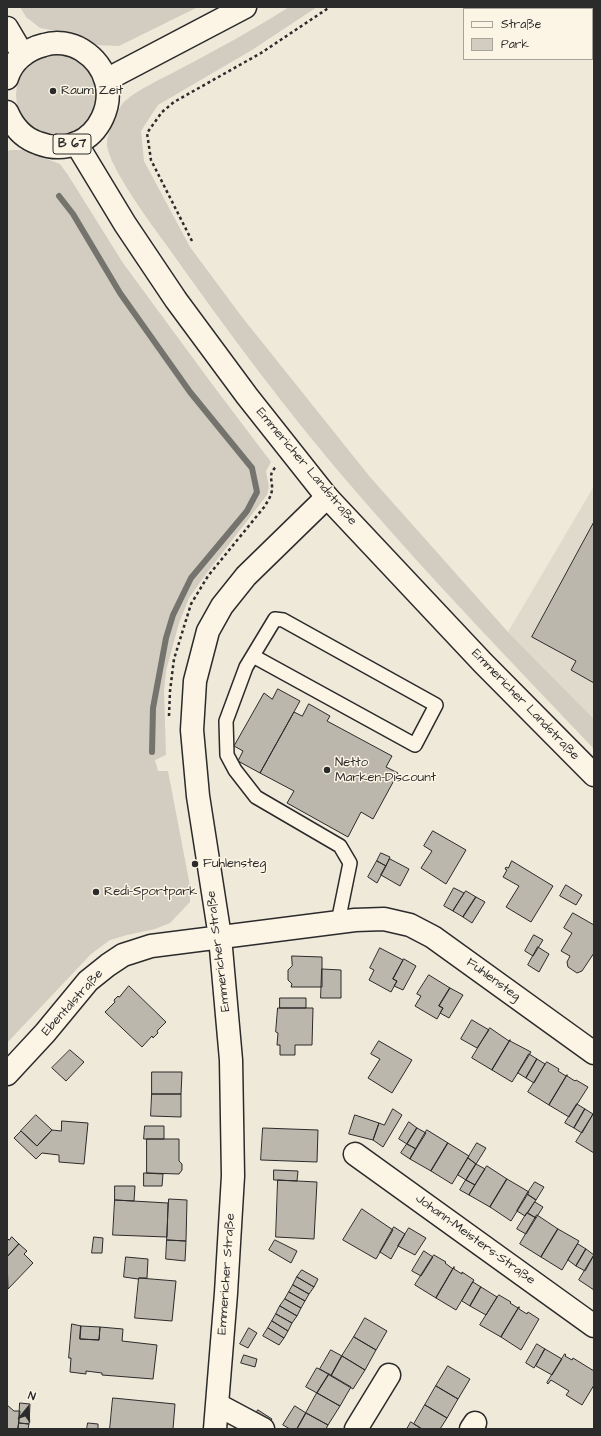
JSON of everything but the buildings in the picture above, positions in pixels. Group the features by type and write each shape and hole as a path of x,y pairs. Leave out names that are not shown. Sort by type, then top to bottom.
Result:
{"street":[{"path":"106,80 245,7"},
{"path":"7,28 23,55"},
{"name":"B 67","path":"7,78 14,64 30,50 46,44 59,43 79,48 93,59 103,72 106,80 108,95 106,110 99,124 89,135 76,143 55,147 41,145 23,135 9,121"},
{"name":"Emmericher Landstraße","path":"76,143 125,224 176,300 247,396 327,498 483,662 594,775"},
{"name":"Emmericher Straße","path":"215,1429 226,1293 233,1176 231,1060 220,937 198,796 192,730 195,681 208,631 222,606 246,576 327,498"},
{"name":"Fuhlensteg","path":"220,937 338,922 384,919 410,925 433,937 594,1053"},
{"name":"Ebentalstraße","path":"7,1074 45,1033 88,981 123,955 152,946 220,937"},
{"name":"Johann-Meisters-Straße","path":"355,1154 594,1326"},
{"path":"356,1429 389,1375"},
{"path":"218,1405 263,1429"}],"lane":[{"path":"253,656 415,744 436,705 282,620 275,620 246,667 226,721 227,755 235,770 256,797 340,846 350,863 338,922"}],"path":[{"path":"192,241 151,160 147,133 162,112 174,102 261,52 330,7"}],"shaded area":[{"path":"594,486 594,719 508,632"}],"green space":[{"path":"20,7 198,7 119,46 94,45 78,35 40,28 26,17"},
{"path":"289,7 317,7 252,50 158,105 141,131 144,161 190,247 242,317 370,477 508,632 594,719 594,749 474,623 358,494 307,434 258,371 188,275 140,208 113,164 108,151 107,142 116,114 125,101 143,88 234,40"},
{"path":"48,55 64,55 85,66 96,87 96,103 85,124 64,135 48,135 34,129 27,124 22,117 16,103 16,87 22,73 27,66 34,61"},
{"path":"23,150 60,164 123,263 271,462 266,471 269,487 267,495 189,598 179,623 166,671 164,691 166,755 155,760 158,771 168,771 190,886 190,902 170,923 155,929 110,940 91,954 7,1043 7,151"}],"waterway":[{"path":"59,196 73,214 120,293 190,392 252,468 257,492 247,511 191,578 173,615 166,638 153,708 152,752"}],"place":[{"name":"Raum Zeit","path":"53,91"},
{"name":"Netto Marken-Discount","path":"327,770"},
{"name":"Fuhlensteg","path":"195,864"},
{"name":"Redi-Sportpark","path":"96,892"}]}
